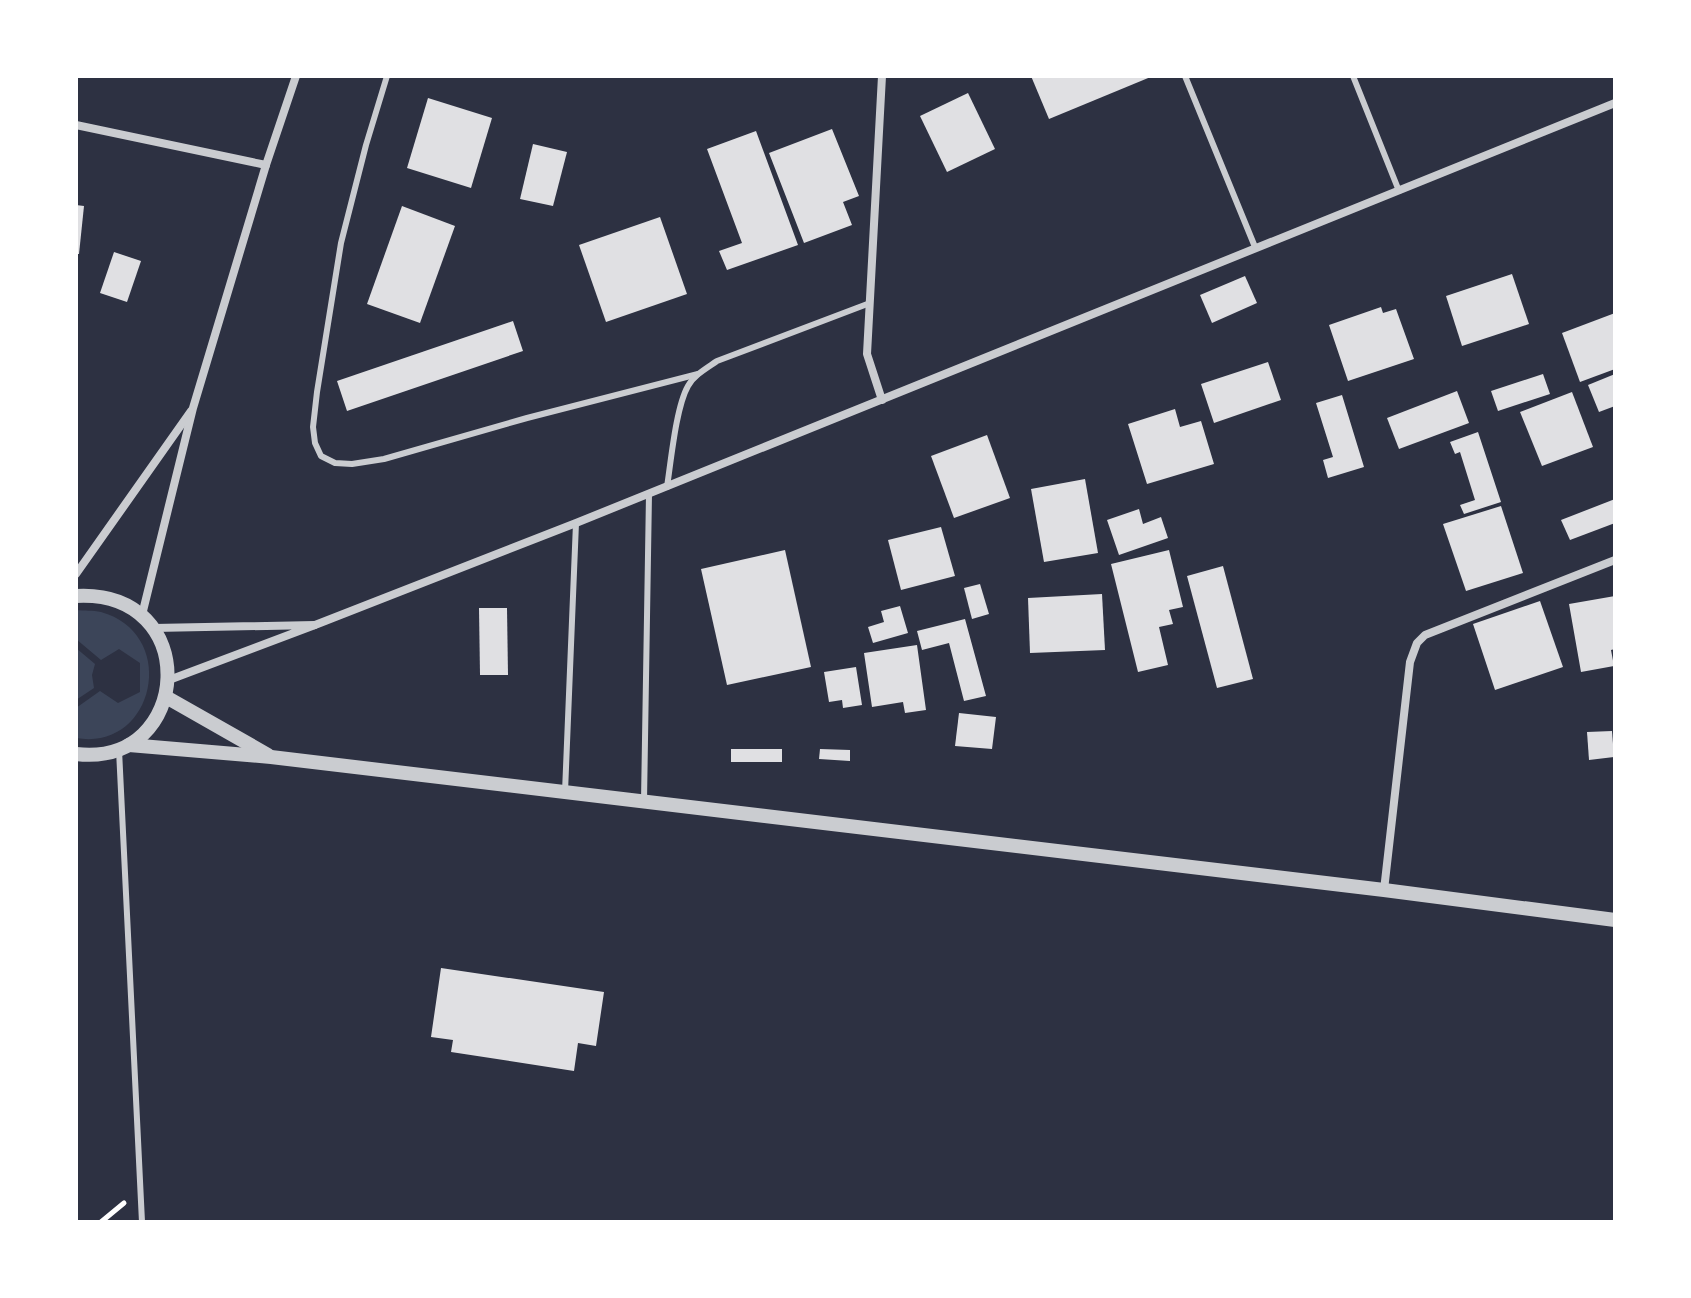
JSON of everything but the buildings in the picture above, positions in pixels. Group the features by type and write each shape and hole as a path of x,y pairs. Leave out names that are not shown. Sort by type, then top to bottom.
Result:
{"street":[{"path":"142,615 193,408 296,76"},
{"path":"882,76 867,354 882,400"},
{"path":"169,680 667,487 1615,103"},
{"path":"76,125 266,165"},
{"path":"76,574 193,408"},
{"path":"1384,890 1410,662 1417,643 1425,635 1615,560"},
{"path":"76,596 110,598 142,615 154,628 162,644 168,661 169,680 159,714 148,729 124,747 94,756 76,754"},
{"path":"154,628 315,625"},
{"path":"166,697 271,757"},
{"path":"124,747 271,757 1615,920"}],"lane":[{"path":"387,76 341,243 313,427 321,456 335,463 352,464 384,459 698,374"},
{"path":"1185,76 1255,247"},
{"path":"1353,76 1399,191"},
{"path":"667,487 679,413 688,386 698,374 717,361 870,303"},
{"path":"644,801 649,494"},
{"path":"565,792 576,523"},
{"path":"124,747 142,1222"}],"path":[{"path":"101,1222 140,1190"}],"shaded area":[{"path":"76,610 101,612 126,624 142,643 149,665 148,688 139,710 124,727 103,738 76,738 76,708 100,691 118,703 140,692 140,663 119,649 101,660 76,639"},
{"path":"76,648 95,664 92,675 94,688 76,700"}]}
